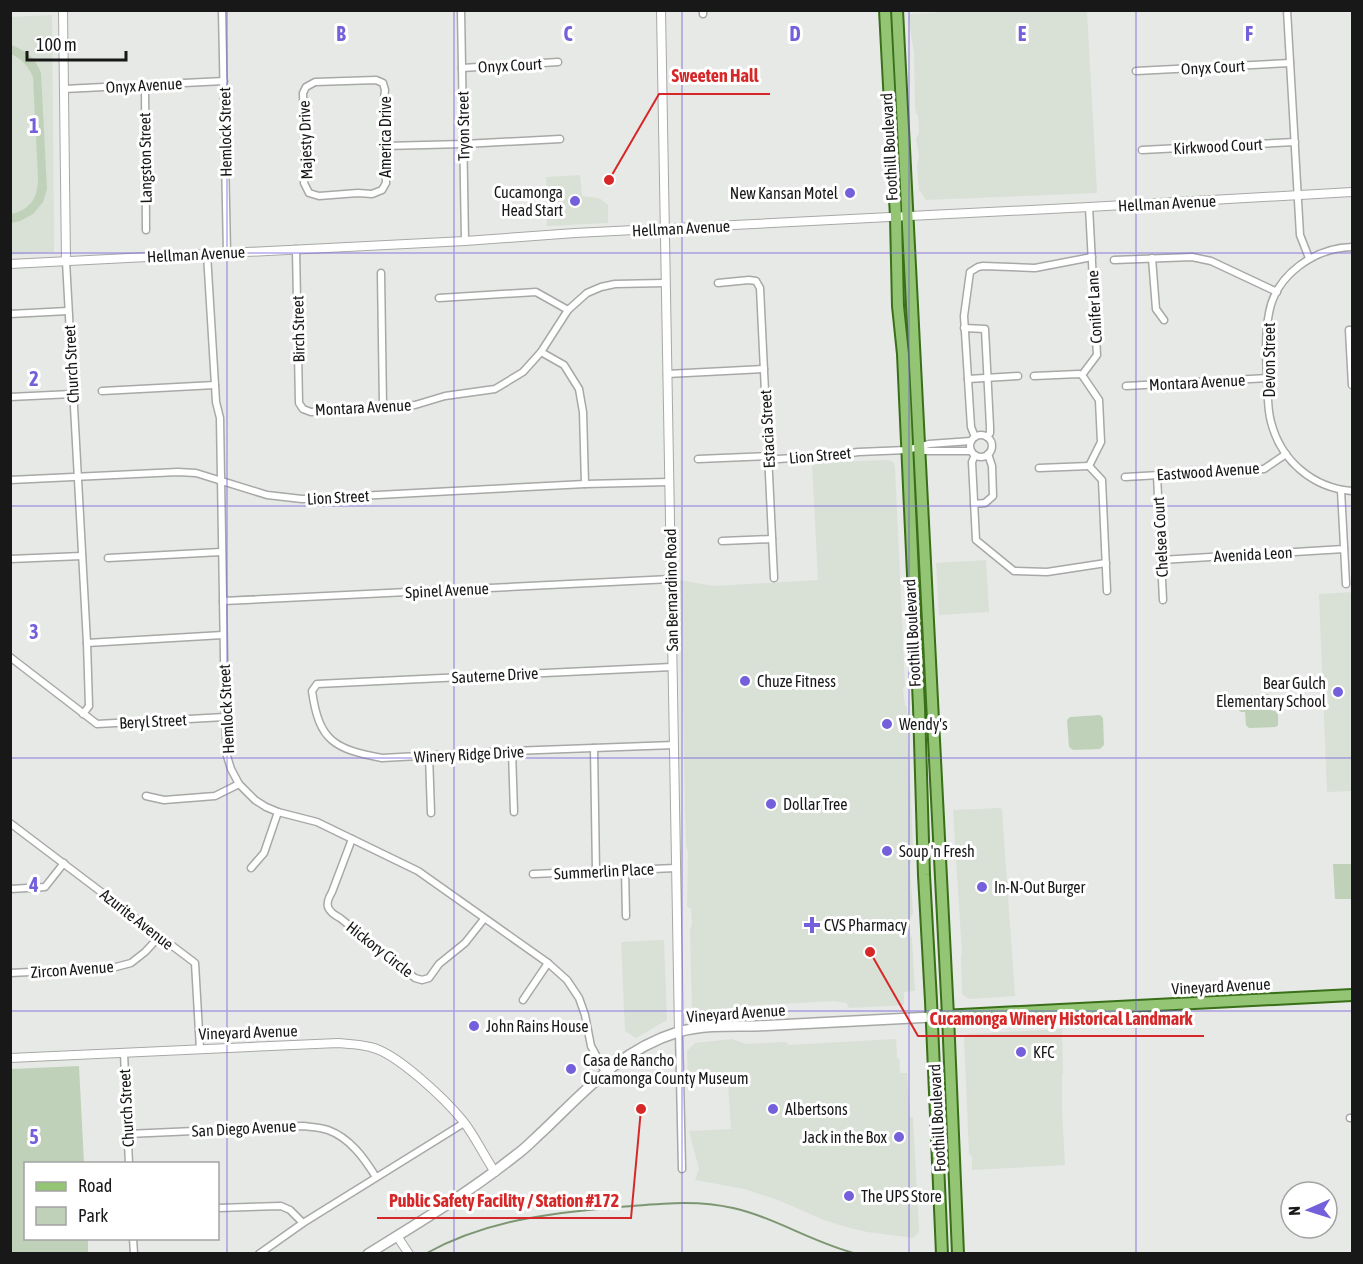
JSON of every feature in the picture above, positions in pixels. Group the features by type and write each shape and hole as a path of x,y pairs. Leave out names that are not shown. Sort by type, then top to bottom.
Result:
{"main road":[{"name":"Foothill Boulevard","path":"885,10 896,217 898,306 903,354 942,1252"},
{"name":"Foothill Boulevard","path":"897,10 958,1252"},
{"name":"Vineyard Avenue","path":"495,1172 519,1153 605,1072 632,1052 679,1032 733,1025 755,1026 1353,995"},
{"path":"368,1254 495,1172"}],"street":[{"name":"Church Street","path":"63,10 66,261 89,706 83,714"},
{"name":"Hemlock Street","path":"222,10 227,253"},
{"name":"Tryon Street","path":"461,10 465,241"},
{"name":"San Bernardino Road","path":"661,10 682,1169"},
{"path":"1287,10 1300,235 1310,258 1340,247 1353,247"},
{"name":"Onyx Court","path":"462,68 558,62"},
{"name":"Onyx Court","path":"1136,71 1290,63"},
{"name":"Majesty Drive","path":"382,190 372,194 319,196 309,193 304,183 303,93 306,87 315,82 376,80 383,83"},
{"name":"Onyx Avenue","path":"64,89 224,81"},
{"name":"America Drive","path":"382,190 386,183 383,83"},
{"name":"Langston Street","path":"144,85 146,230"},
{"path":"385,146 560,139"},
{"name":"Kirkwood Court","path":"1142,150 1295,142"},
{"name":"Hellman Avenue","path":"10,264 1353,192"},
{"name":"Conifer Lane","path":"1082,375 1097,355 1089,207"},
{"name":"Birch Street","path":"296,249 299,403 303,409"},
{"name":"Hemlock Street","path":"207,254 216,402 220,418 225,717 227,756 231,769 239,784 255,800 266,807 318,822 418,871 548,963 567,980 579,998 591,1046 605,1072"},
{"path":"1114,260 1192,256 1211,261 1277,292"},
{"path":"1092,257 1035,268 982,266 972,270 964,309 964,328 970,426 973,439 970,446 973,453 976,540 1014,571 1047,572 1106,563"},
{"path":"1152,258 1155,309 1164,320"},
{"name":"Devon Street","path":"1310,258 1299,266 1277,292 1269,311 1266,356 1270,420 1279,443 1296,466 1307,476 1325,486 1341,490"},
{"path":"381,273 383,406"},
{"name":"Estacia Street","path":"718,283 749,280 756,281 760,288 774,578"},
{"name":"Montara Avenue","path":"303,409 311,412 415,405 445,396 495,389 523,372 541,352 568,310 587,292 615,284 665,283"},
{"path":"439,298 536,292 568,310"},
{"path":"10,314 68,311"},
{"path":"964,328 984,329 990,427 987,437"},
{"path":"1351,330 1353,385"},
{"path":"541,352 564,365 579,389 583,412 585,484"},
{"path":"667,374 764,369"},
{"path":"1034,376 1082,375 1099,400 1101,442 1089,466"},
{"path":"968,379 1018,376"},
{"name":"Montara Avenue","path":"1126,386 1268,378"},
{"path":"102,391 215,385"},
{"path":"10,397 72,394"},
{"path":"919,449 929,444 973,439 982,435 987,437 992,445 988,454 992,466 993,496 985,503 974,504"},
{"path":"919,449 973,453 982,456 988,454"},
{"name":"Lion Street","path":"698,459 768,456 778,459 919,449"},
{"name":"Eastwood Avenue","path":"1125,477 1264,469 1287,454"},
{"path":"1039,468 1089,466 1102,480 1107,591"},
{"name":"Lion Street","path":"10,480 195,473 267,495 302,499 585,484 669,482"},
{"name":"Chelsea Court","path":"1157,475 1163,600"},
{"path":"1346,584 1341,490 1353,491"},
{"path":"722,542 772,539"},
{"name":"Avenida Leon","path":"1161,560 1344,549"},
{"path":"108,558 221,552"},
{"path":"10,559 82,556"},
{"name":"Spinel Avenue","path":"223,601 671,579"},
{"path":"87,643 223,635"},
{"name":"Beryl Street","path":"10,657 97,724 225,717"},
{"name":"Sauterne Drive","path":"318,684 672,667"},
{"name":"Winery Ridge Drive","path":"318,684 312,691 318,721 327,736 343,748 382,758 674,745"},
{"path":"594,748 596,871"},
{"path":"512,751 514,812"},
{"path":"429,755 431,813"},
{"path":"147,796 164,800 215,796 239,784"},
{"path":"251,868 264,853 278,812"},
{"name":"Azurite Avenue","path":"10,823 195,963 200,1049"},
{"name":"Hickory Circle","path":"352,839 328,899 331,913 415,978 422,980 429,978 439,964 465,943 484,919"},
{"path":"10,888 45,887 64,863"},
{"name":"Summerlin Place","path":"533,874 676,868"},
{"path":"625,869 626,916"},
{"name":"Zircon Avenue","path":"10,974 121,966 131,963 159,937"},
{"path":"523,1000 548,963"},
{"name":"Vineyard Avenue","path":"10,1058 338,1043 371,1047 402,1064 442,1099 464,1123 495,1172"},
{"name":"Church Street","path":"124,1053 129,1162"},
{"path":"259,1254 303,1223 464,1123"},
{"name":"San Diego Avenue","path":"127,1134 303,1126 327,1130 347,1141 363,1156 376,1177"},
{"path":"219,1208 281,1206 290,1210 303,1223"},
{"path":"397,1236 407,1251"}],"shaded area":[{"path":"960,11 1087,11 1097,193 926,200 919,190 917,165 919,155 916,139 919,133 915,105 914,52 908,17 910,14"},
{"path":"52,15 54,252 11,255 11,17"},
{"name":"Cucamonga Head Start","path":"580,175 582,196 599,198 608,205 608,223 547,226 546,177"},
{"path":"888,460 893,462 895,467 905,686 903,688 907,708 913,845 910,869 913,913 909,921 915,991 904,992 904,1005 851,1008 847,1003 834,1001 739,1006 699,1016 692,1011 690,931 692,923 691,909 687,906 688,852 686,846 680,580 713,586 818,580 812,463"},
{"path":"986,560 989,612 939,615 936,563"},
{"name":"Bear Gulch Elementary School","path":"1352,592 1352,791 1327,792 1319,594"},
{"path":"1000,808 1002,810 1015,996 969,999 962,994 962,953 953,810"},
{"path":"664,940 667,1020 636,1038 625,1031 621,942"},
{"path":"1062,1029 1062,1111 1065,1165 972,1170 972,1157 969,1154 964,1037 967,1034"},
{"path":"732,1039 746,1044 786,1042 789,1045 896,1039 897,1058 899,1058 900,1065 898,1067 900,1067 900,1073 907,1073 910,1117 913,1117 919,1231 914,1238 846,1227 744,1189 695,1180 699,1169 689,1131 731,1129 728,1083 688,1084 687,1051 695,1043"}],"green space":[{"path":"11,45 29,55 41,73 47,189 43,202 33,214 11,223 11,214 24,209 35,197 38,178 33,77 24,63 11,54"},
{"path":"1268,694 1271,697 1271,710 1278,712 1278,725 1249,728 1246,725 1245,712 1237,709 1237,699 1239,696"},
{"path":"1100,715 1103,718 1104,745 1100,749 1073,750 1069,747 1067,720 1070,717"},
{"path":"1333,864 1352,864 1352,899 1335,899"},
{"path":"79,1066 84,1162 24,1162 24,1240 88,1240 88,1253 11,1253 11,1069"}],"waterway":[{"path":"425,1254 471,1233 519,1220 594,1209 691,1203 719,1205 749,1212 842,1250 858,1254"}],"place":[{"name":"Sweeten Hall","path":"609,180"},
{"name":"New Kansan Motel","path":"850,193"},
{"name":"Cucamonga Head Start","path":"575,201"},
{"name":"Chuze Fitness","path":"745,681"},
{"name":"Bear Gulch Elementary School","path":"1338,692"},
{"name":"Wendy's","path":"887,724"},
{"name":"Dollar Tree","path":"771,804"},
{"name":"Soup 'n Fresh","path":"887,851"},
{"name":"In-N-Out Burger","path":"982,887"},
{"name":"CVS Pharmacy","path":"812,925"},
{"name":"Cucamonga Winery Historical Landmark","path":"870,952"},
{"name":"John Rains House","path":"474,1026"},
{"name":"KFC","path":"1021,1052"},
{"name":"Casa de Rancho Cucamonga County Museum","path":"571,1069"},
{"name":"Public Safety Facility / Station #172","path":"641,1109"},
{"name":"Albertsons","path":"773,1109"},
{"name":"Jack in the Box","path":"899,1137"},
{"name":"The UPS Store","path":"849,1196"}]}
